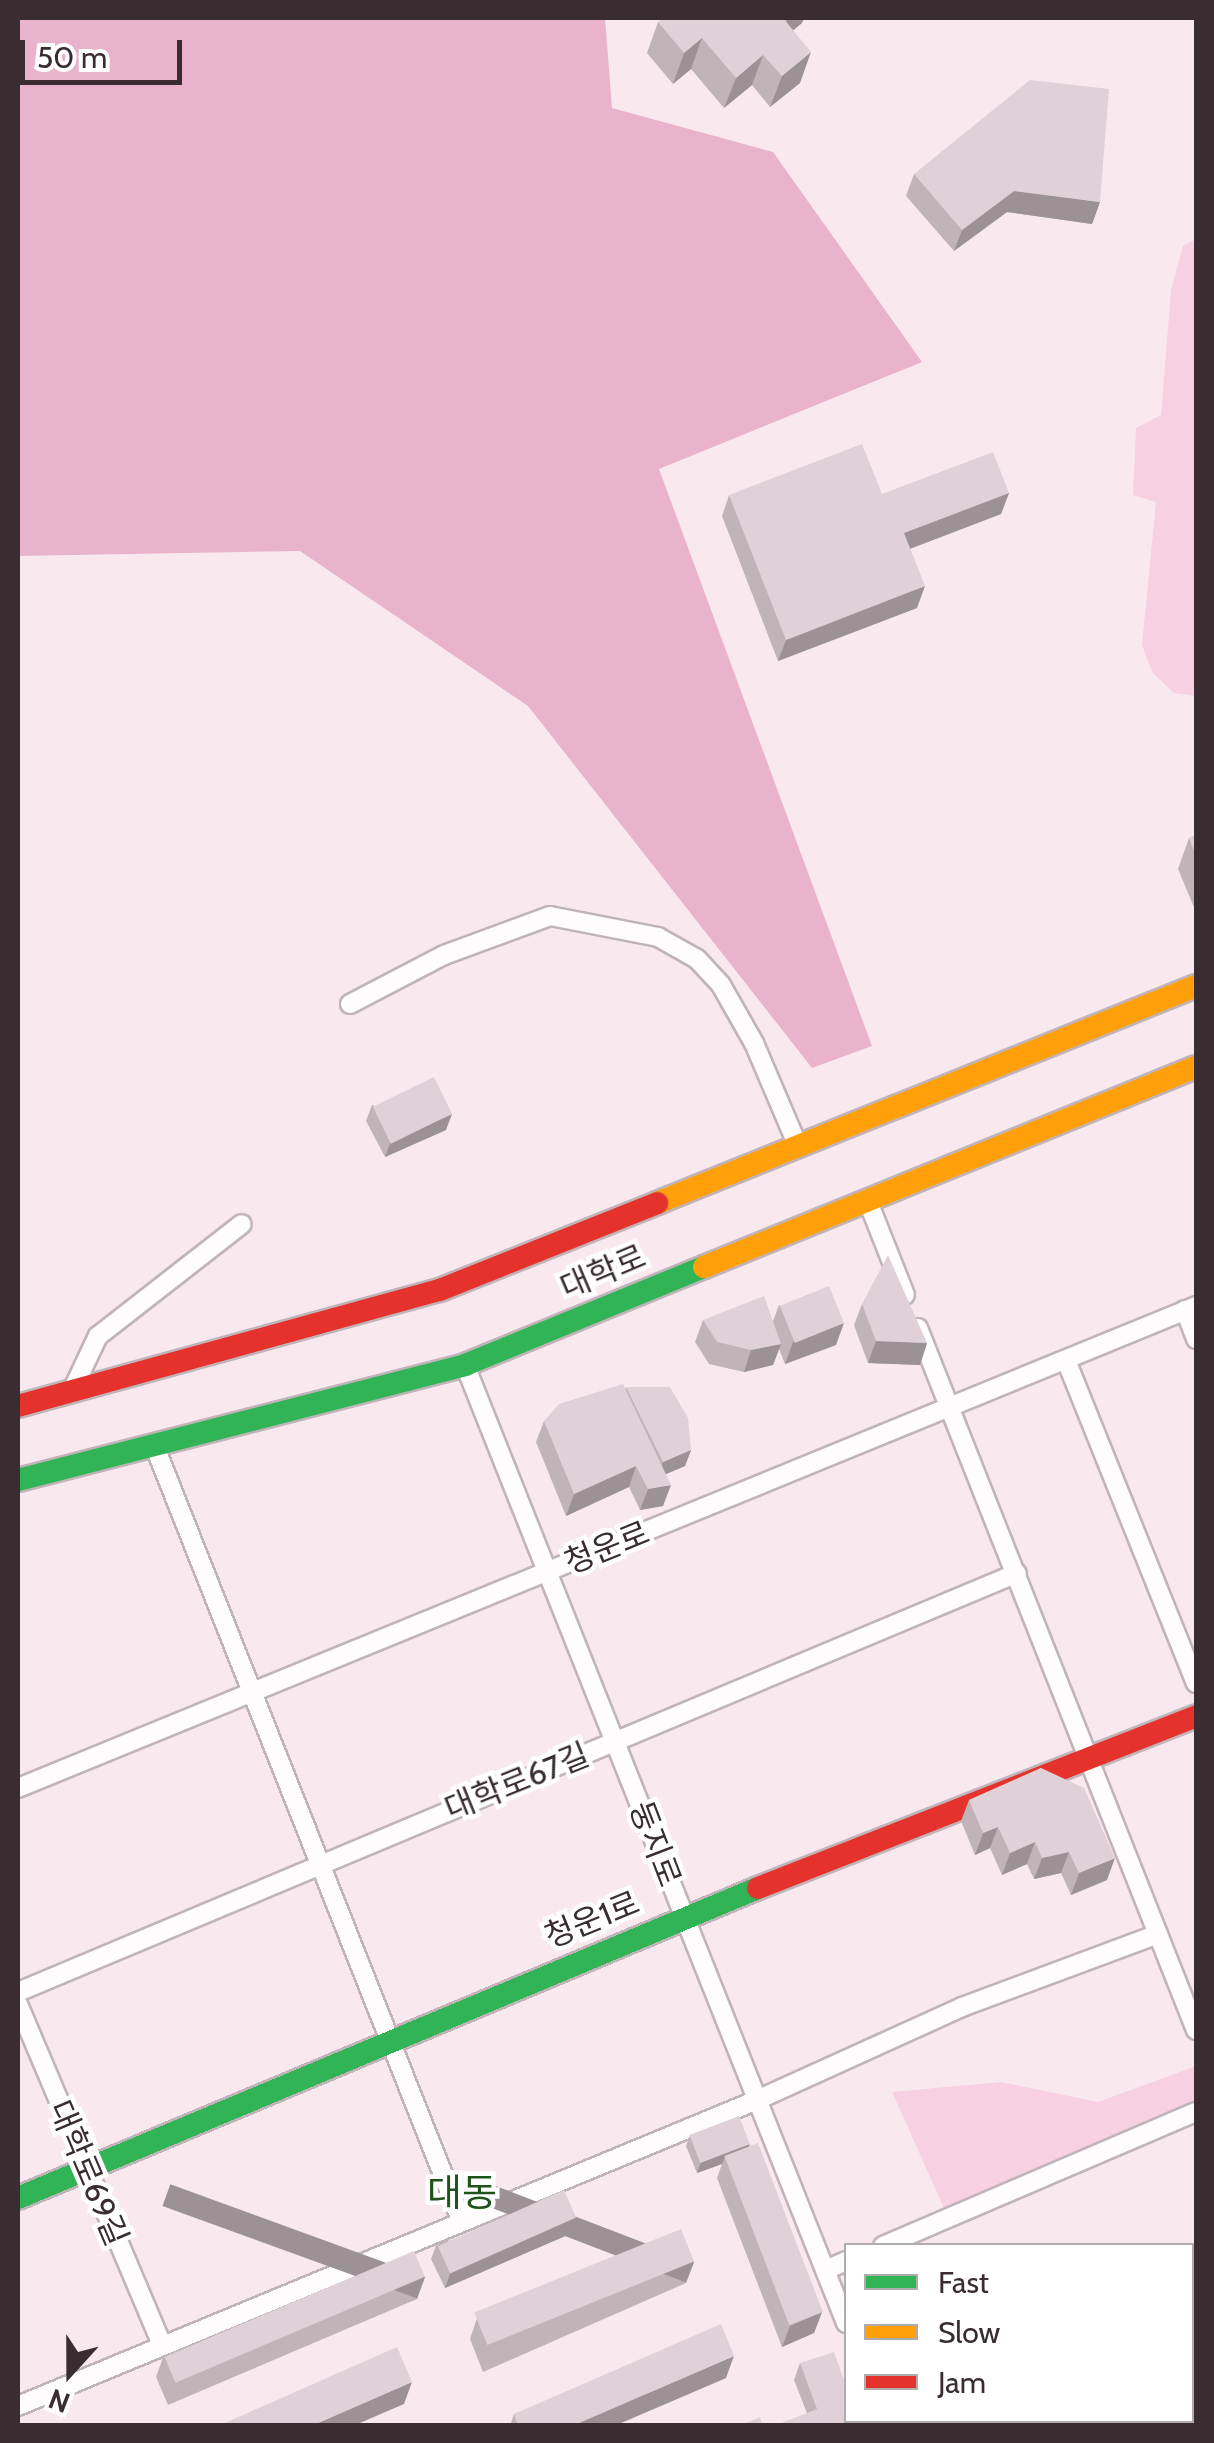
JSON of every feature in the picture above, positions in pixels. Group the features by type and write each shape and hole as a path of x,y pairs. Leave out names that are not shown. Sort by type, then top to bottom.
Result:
{"main road":[{"path":"18,1406 440,1290 1196,986"},
{"name":"대학로","path":"18,1480 465,1365 1196,1066"},
{"name":"청운1로","path":"18,2198 684,1917 1196,1716"}],"street":[{"path":"350,1004 444,956 550,916 658,937 697,959 721,984 754,1043 797,1144"},
{"path":"867,1199 1196,2030"},
{"path":"71,1393 98,1336 242,1224"},
{"path":"1190,1308 1196,1339"},
{"name":"청운로","path":"18,1788 251,1696 1190,1308"},
{"path":"1066,1360 1196,1683"},
{"name":"둥지로","path":"465,1365 844,2317"},
{"path":"155,1447 461,2220"},
{"name":"대학로67길","path":"18,1992 318,1863 1018,1573"},
{"path":"18,2406 161,2342 757,2100 962,2007 1158,1934"},
{"name":"대학로69길","path":"18,2004 161,2342"},
{"path":"890,2243 1196,2112"},
{"path":"826,2270 844,2262"}],"shaded area":[{"path":"18,18 605,18 612,108 773,152 922,362 659,469 872,1046 812,1068 528,706 300,551 18,556"},
{"path":"1196,239 1196,696 1174,693 1152,672 1142,645 1156,502 1133,495 1136,428 1161,415 1171,290 1183,246"},
{"path":"1196,2066 1196,2112 948,2217 892,2092 1001,2082 1098,2102"}],"building":[{"path":"664,18 783,18 811,52 782,76 763,55 736,78 702,38 684,53 658,22"},
{"path":"1030,80 1109,89 1100,202 1014,191 962,230 914,174"},
{"path":"862,444 882,494 993,452 1009,493 904,533 925,586 786,640 729,495"},
{"path":"1196,835 1196,856 1189,838"},
{"path":"434,1077 452,1114 391,1144 373,1107"},
{"path":"888,1255 927,1343 876,1341 862,1304"},
{"path":"829,1286 844,1323 795,1343 780,1306"},
{"path":"764,1296 781,1344 751,1350 717,1342 703,1320"},
{"path":"623,1384 671,1485 648,1489 636,1466 574,1494 544,1421 559,1404"},
{"path":"626,1387 670,1387 688,1418 691,1450 663,1462"},
{"path":"1041,1768 1084,1788 1115,1858 1079,1873 1069,1852 1042,1858 1035,1842 1010,1853 998,1827 983,1833 969,1800"},
{"path":"739,2116 750,2144 700,2163 690,2135"},
{"path":"758,2143 823,2312 789,2325 724,2156"},
{"path":"564,2190 576,2217 450,2274 438,2246"},
{"path":"681,2229 694,2261 487,2345 474,2313"},
{"path":"414,2251 425,2277 175,2383 165,2357"},
{"path":"721,2324 734,2356 572,2426 518,2426 514,2414"},
{"path":"397,2347 412,2382 311,2426 218,2426"},
{"path":"834,2352 844,2380 844,2423 861,2426 774,2426 817,2409 800,2363"},
{"path":"760,2417 763,2426 739,2426"}],"traffic: fast":[{"path":"18,1480 465,1365 704,1267"},
{"path":"18,2198 758,1888"}],"traffic: slow":[{"path":"657,1203 1196,986"},
{"path":"704,1267 1196,1067"}],"traffic: jam":[{"path":"18,1406 440,1290 657,1203"},
{"path":"758,1888 1196,1716"}],"district":[{"name":"대동","path":"462,2193"}]}
